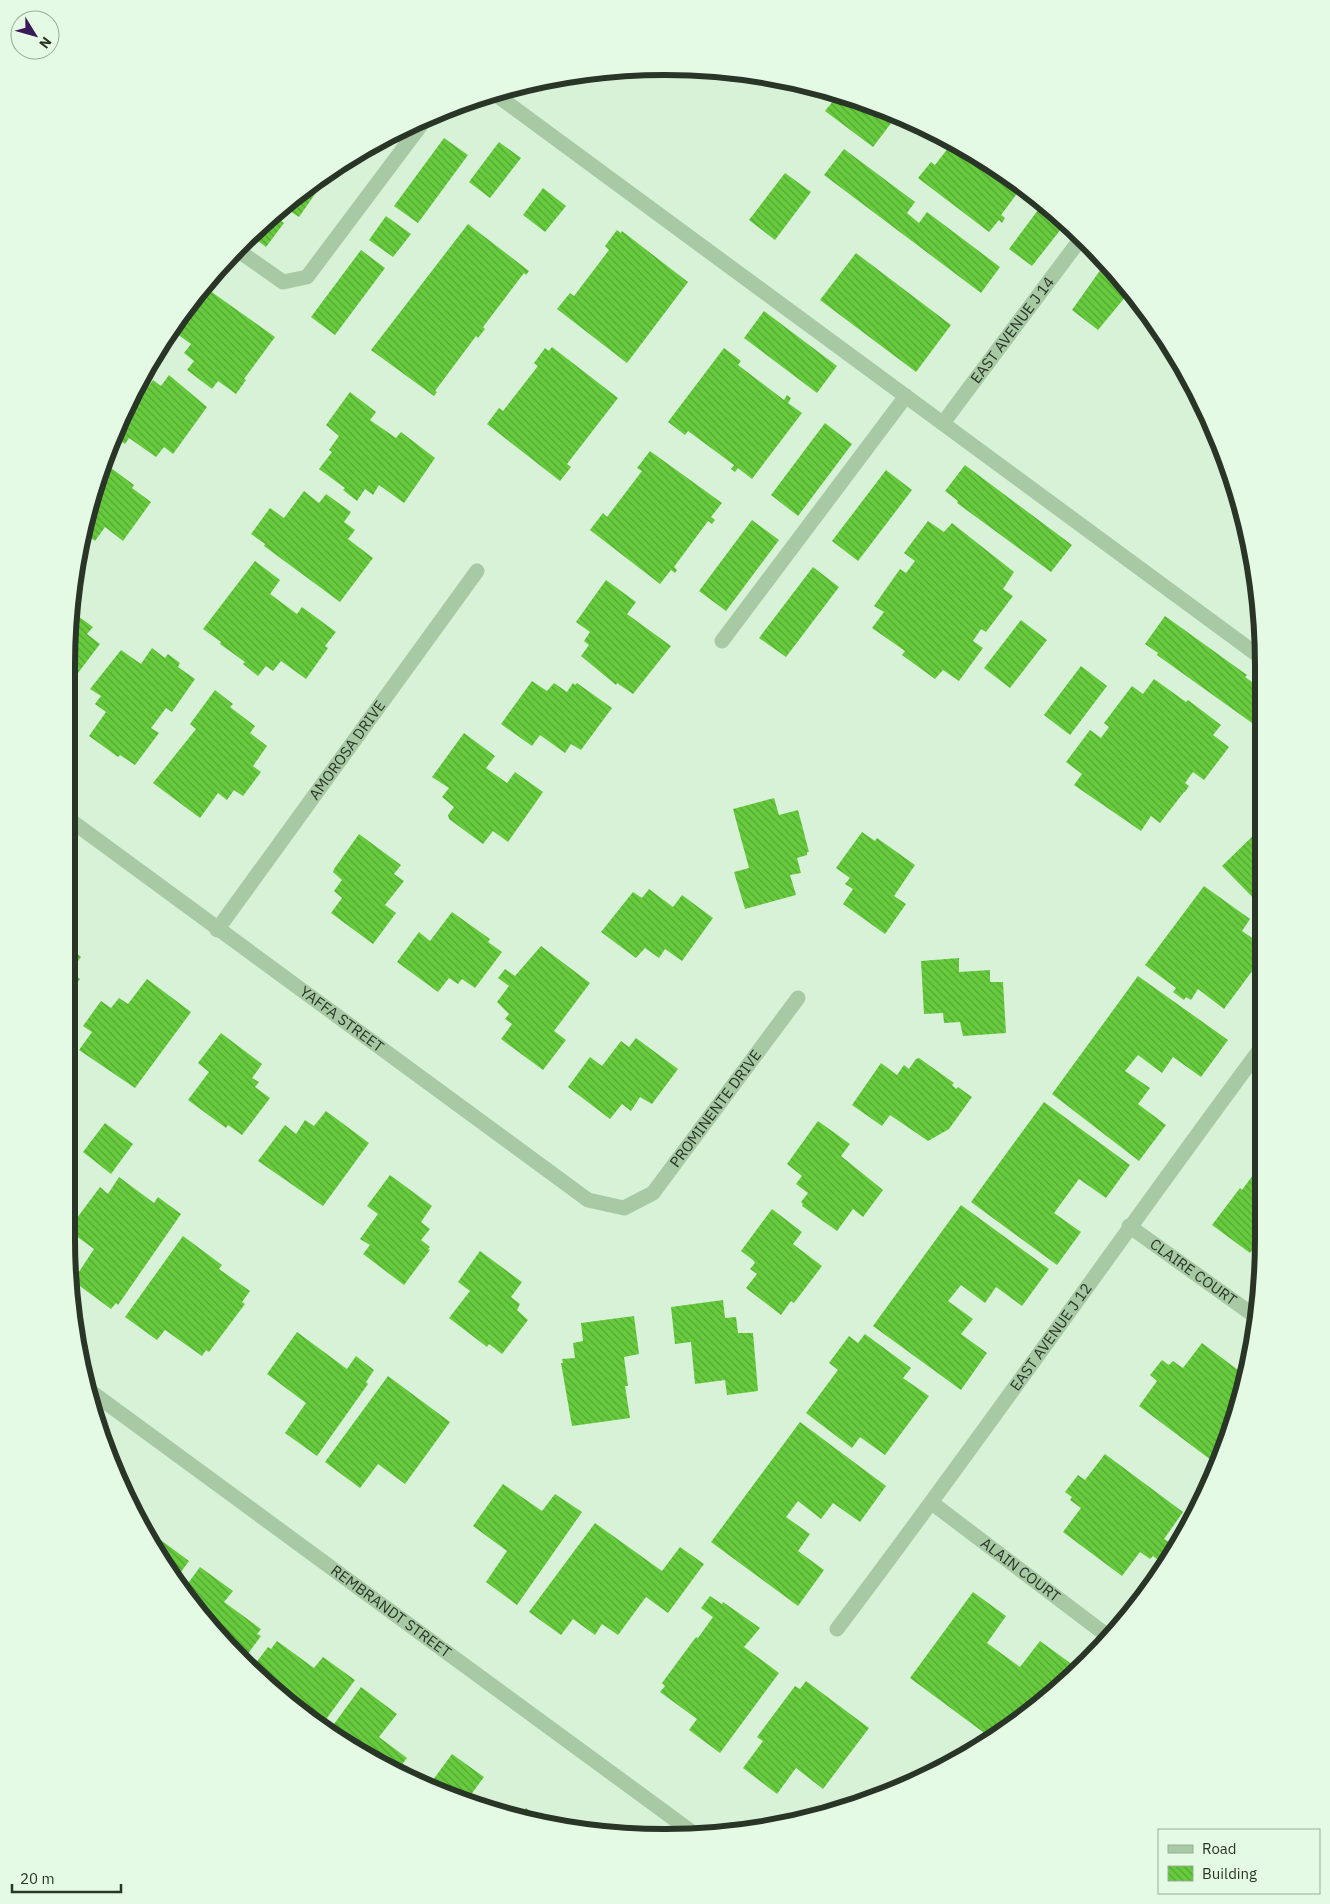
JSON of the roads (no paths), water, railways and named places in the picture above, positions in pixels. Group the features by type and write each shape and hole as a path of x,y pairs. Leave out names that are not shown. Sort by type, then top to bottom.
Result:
{"street":[{"path":"501,98 1255,653"},
{"path":"243,254 283,282 307,277 417,130"},
{"name":"EAST AVENUE J 14","path":"943,423 1077,243"},
{"path":"722,641 906,396"},
{"name":"AMOROSA DRIVE","path":"217,930 478,570"},
{"name":"YAFFA STREET","path":"75,824 217,930 588,1200 624,1208"},
{"name":"PROMINENTE DRIVE","path":"624,1208 653,1193 798,998"},
{"name":"EAST AVENUE J 12","path":"837,1629 932,1503 1129,1226 1255,1056"},
{"name":"CLAIRE COURT","path":"1129,1226 1250,1313"},
{"name":"REMBRANDT STREET","path":"96,1395 687,1828"},
{"name":"ALAIN COURT","path":"932,1503 1104,1633"}]}
